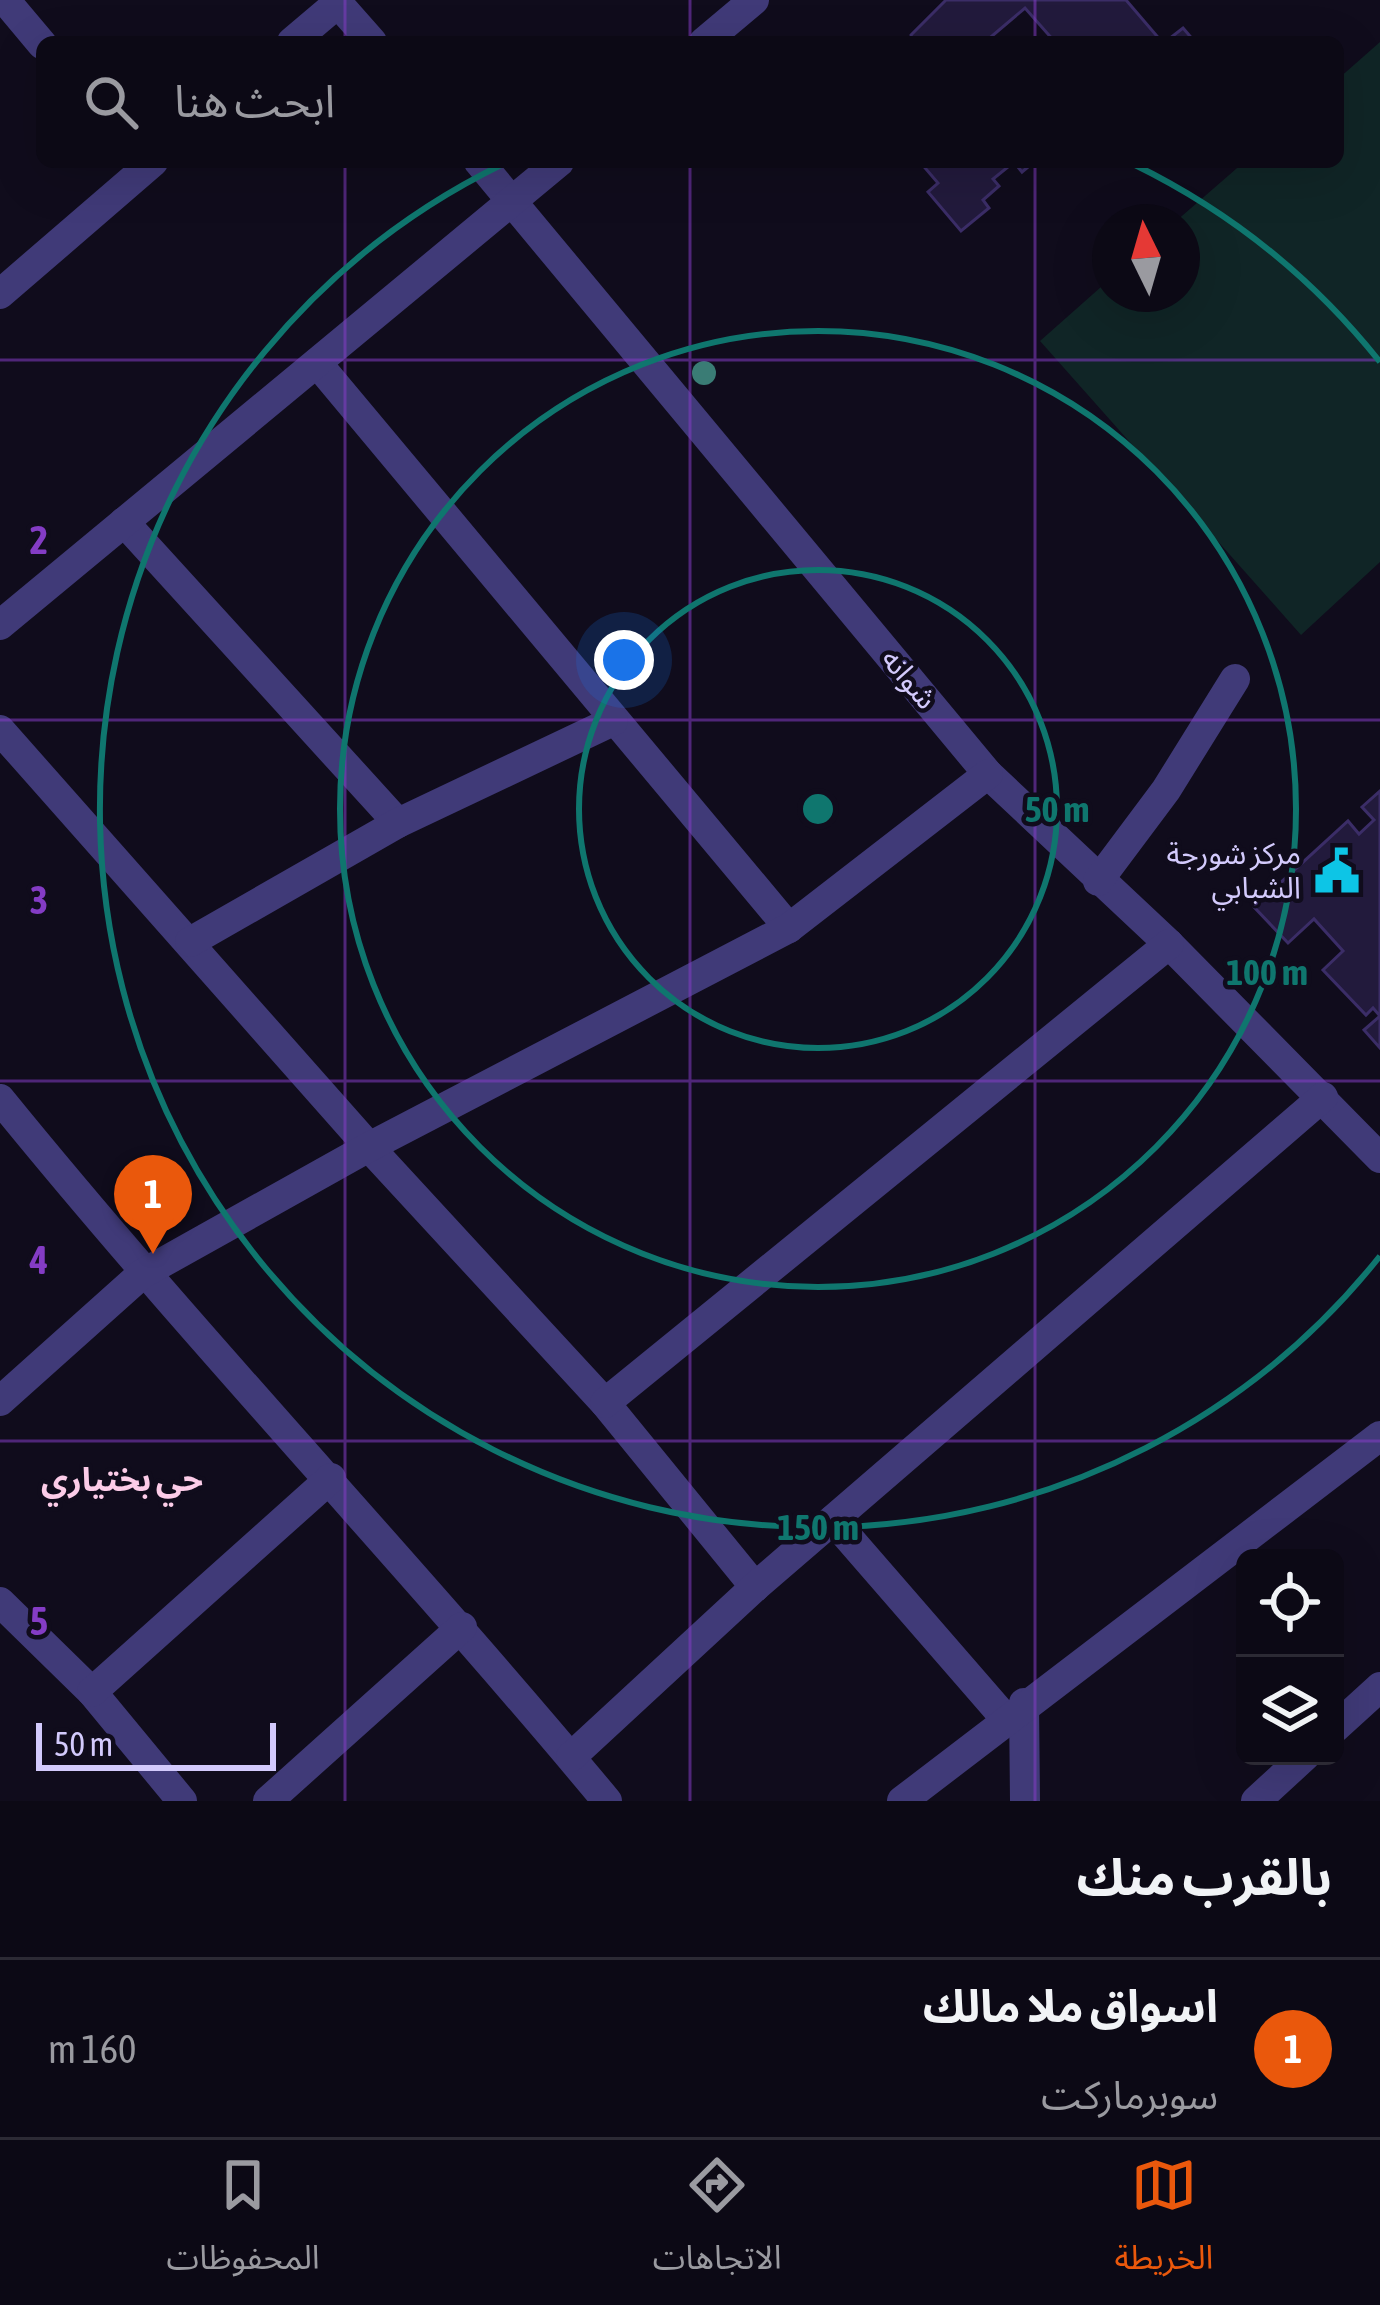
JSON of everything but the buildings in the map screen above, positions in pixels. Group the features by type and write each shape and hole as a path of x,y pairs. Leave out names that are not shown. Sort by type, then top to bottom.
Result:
{"street":[{"path":"5,0 36,37"},
{"path":"711,36 754,0"},
{"path":"299,36 336,2 367,36"},
{"path":"0,294 143,168"},
{"name":"شوانە","path":"484,168 988,774 1169,944 1380,1158"},
{"path":"0,625 552,168"},
{"path":"317,363 789,928"},
{"path":"124,522 398,824"},
{"path":"1098,880 1166,790 1234,680"},
{"path":"190,942 398,824 613,721"},
{"path":"0,730 369,1147 605,1402 755,1587"},
{"path":"0,1401 142,1274 369,1147 789,928 988,774"},
{"path":"605,1402 1169,944"},
{"path":"571,1757 755,1587 1324,1097"},
{"path":"0,1099 142,1274 332,1478 608,1801"},
{"path":"902,1801 1015,1710 1380,1436"},
{"path":"92,1691 332,1478"},
{"path":"833,1520 1015,1710 1025,1801"},
{"path":"0,1602 92,1691 182,1801"},
{"path":"272,1800 462,1627"},
{"path":"1344,1720 1380,1687"},
{"path":"1256,1801 1295,1765"}],"green space":[{"path":"1380,42 1380,562 1301,635 1040,341 1092,295 1092,312 1200,312 1200,204 1196,204 1237,168 1344,168 1344,74"}],"place":[{"name":"مركز شورجة الشبابي","path":"1337,871"},
{"name":"اسواق ملا مالك","path":"153,1254"}],"district":[{"name":"حي بختياري","path":"122,1479"}]}
